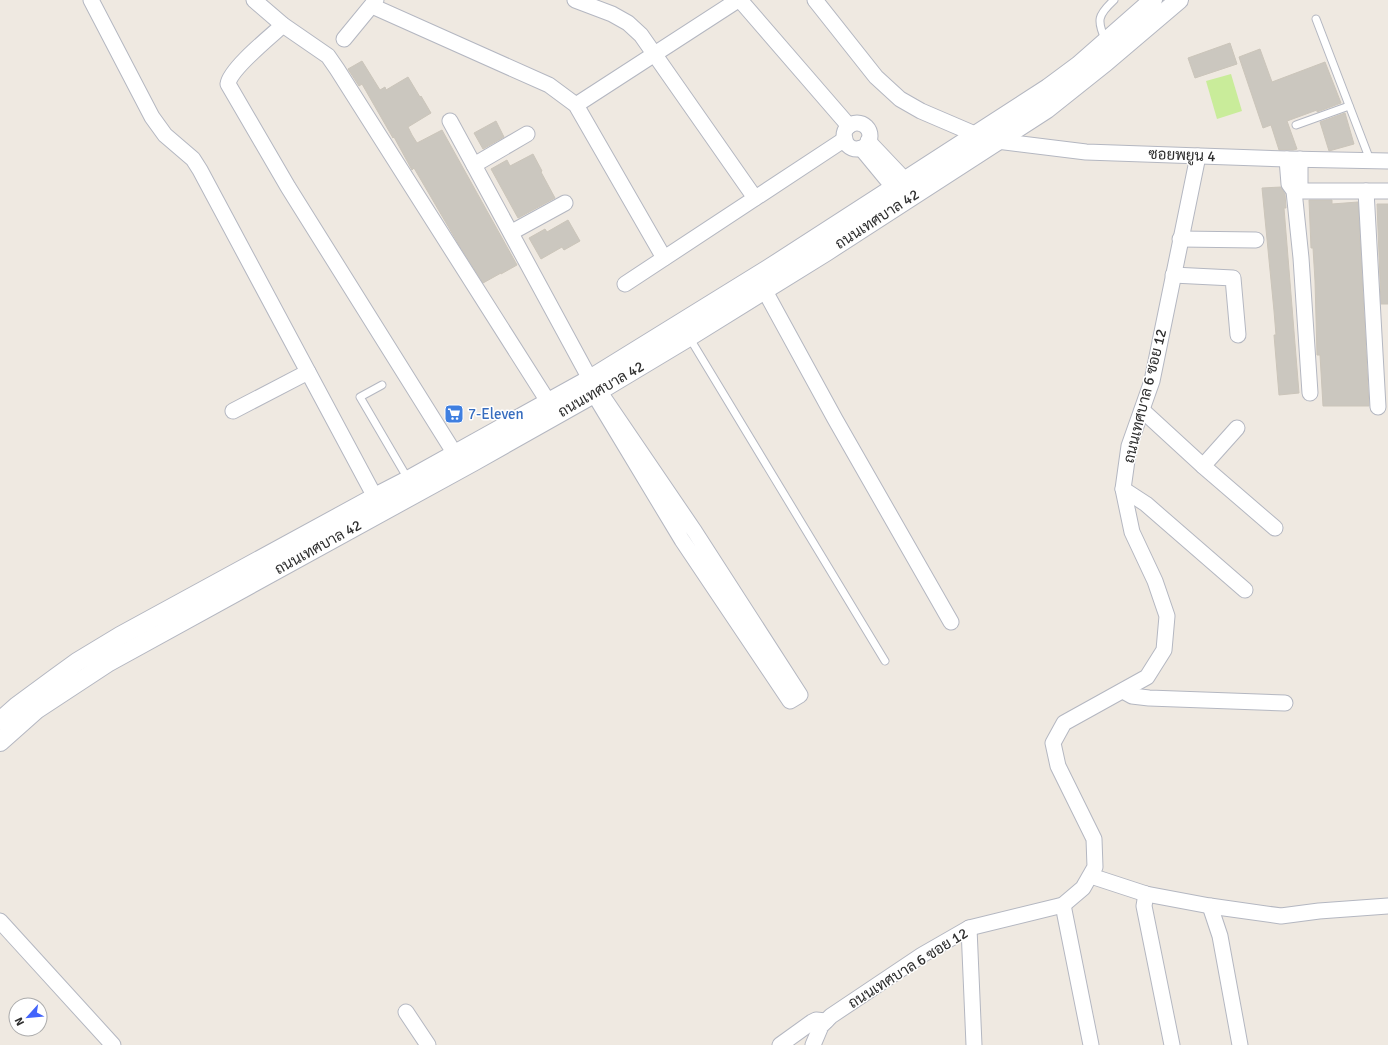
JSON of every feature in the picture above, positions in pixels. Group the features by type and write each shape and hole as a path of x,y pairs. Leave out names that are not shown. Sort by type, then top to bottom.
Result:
{"street":[{"path":"91,0 152,117 166,136 193,159 200,170 375,497"},
{"path":"254,0 283,25 328,56 548,403"},
{"path":"575,0 612,14 628,23 641,35 755,198"},
{"path":"576,105 739,0 847,132 850,147 855,148 865,144 869,134 868,129 864,125 858,123 847,132 755,198 625,284"},
{"name":"ซอยพยูน 4","path":"815,0 876,77 900,99 921,111 977,135 997,141 1086,152 1388,161"},
{"name":"ถนนเทศบาล 42","path":"0,721 17,706 77,662 120,636 548,403 594,388 726,296 1048,88 1079,65 1153,0"},
{"name":"ถนนเทศบาล 42","path":"0,742 36,710 109,662 473,462 594,388 689,337 764,290 932,184 1047,109 1136,38 1179,0"},
{"path":"344,39 374,3 549,85 576,105 664,258"},
{"path":"283,25 249,56 229,79 228,84 288,187 456,454"},
{"path":"450,121 512,232 594,388 735,607 790,701 800,695 735,607"},
{"path":"474,165 527,134"},
{"path":"865,144 900,184"},
{"name":"ถนนเทศบาล 6 ซอย 12","path":"812,1045 821,1026 831,1016 922,956 969,928 1063,905 1083,888 1095,867 1094,839 1058,766 1053,743 1064,723 1147,677 1164,650 1167,616 1155,581 1132,532 1123,490 1129,446 1152,381 1198,156"},
{"path":"1294,159 1300,184 1294,191 1301,258 1310,393"},
{"path":"1294,191 1388,191"},
{"path":"1366,191 1378,407"},
{"path":"512,232 566,203"},
{"path":"1180,239 1256,240"},
{"path":"1173,275 1233,278 1238,335"},
{"path":"764,290 835,419 951,622"},
{"path":"233,411 308,372"},
{"path":"1142,410 1203,466 1275,528"},
{"path":"1203,466 1237,428"},
{"path":"1123,490 1146,504 1245,590"},
{"path":"1123,691 1132,696 1149,698 1285,703"},
{"path":"1091,876 1146,894 1210,906 1281,916 1320,911 1388,906"},
{"path":"1146,894 1144,906 1172,1045"},
{"path":"1063,905 1091,1045"},
{"path":"1210,906 1220,936 1240,1045"},
{"path":"0,921 113,1045"},
{"path":"969,928 974,1045"},
{"path":"406,1012 428,1045"},
{"path":"780,1045 812,1022 819,1020 826,1021"}],"lane":[{"path":"1106,41 1099,27 1103,11 1114,0"},
{"path":"1316,19 1370,160"},
{"path":"1296,125 1349,106"},
{"path":"689,337 885,661"},
{"path":"382,385 360,397 408,480"}],"green space":[{"path":"1231,74 1242,111 1217,119 1206,81"}],"building":[{"path":"1230,43 1237,64 1195,78 1188,58"},
{"path":"1260,49 1272,82 1325,62 1341,103 1287,121 1297,149 1279,150 1271,125 1263,128 1239,57"},
{"path":"362,61 380,90 385,87 386,90 408,77 431,113 408,127 412,135 417,143 442,130 517,265 483,283 414,168 412,170 362,84 359,86 348,69"},
{"path":"1345,113 1354,144 1329,151 1320,122"},
{"path":"496,121 504,137 483,149 474,133"},
{"path":"533,154 555,198 518,218 491,169 507,160 510,166"},
{"path":"1281,187 1285,194 1286,208 1284,208 1299,393 1279,395 1274,335 1276,335 1262,188"},
{"path":"1309,200 1332,200 1332,204 1358,202 1369,406 1323,406 1320,355 1317,355 1315,281 1313,248 1311,248"},
{"path":"1377,204 1388,204 1388,304 1381,304"},
{"path":"568,220 580,241 564,250 562,247 541,259 529,238 545,229 547,232"}],"place":[{"name":"7-Eleven","path":"454,414"}]}
